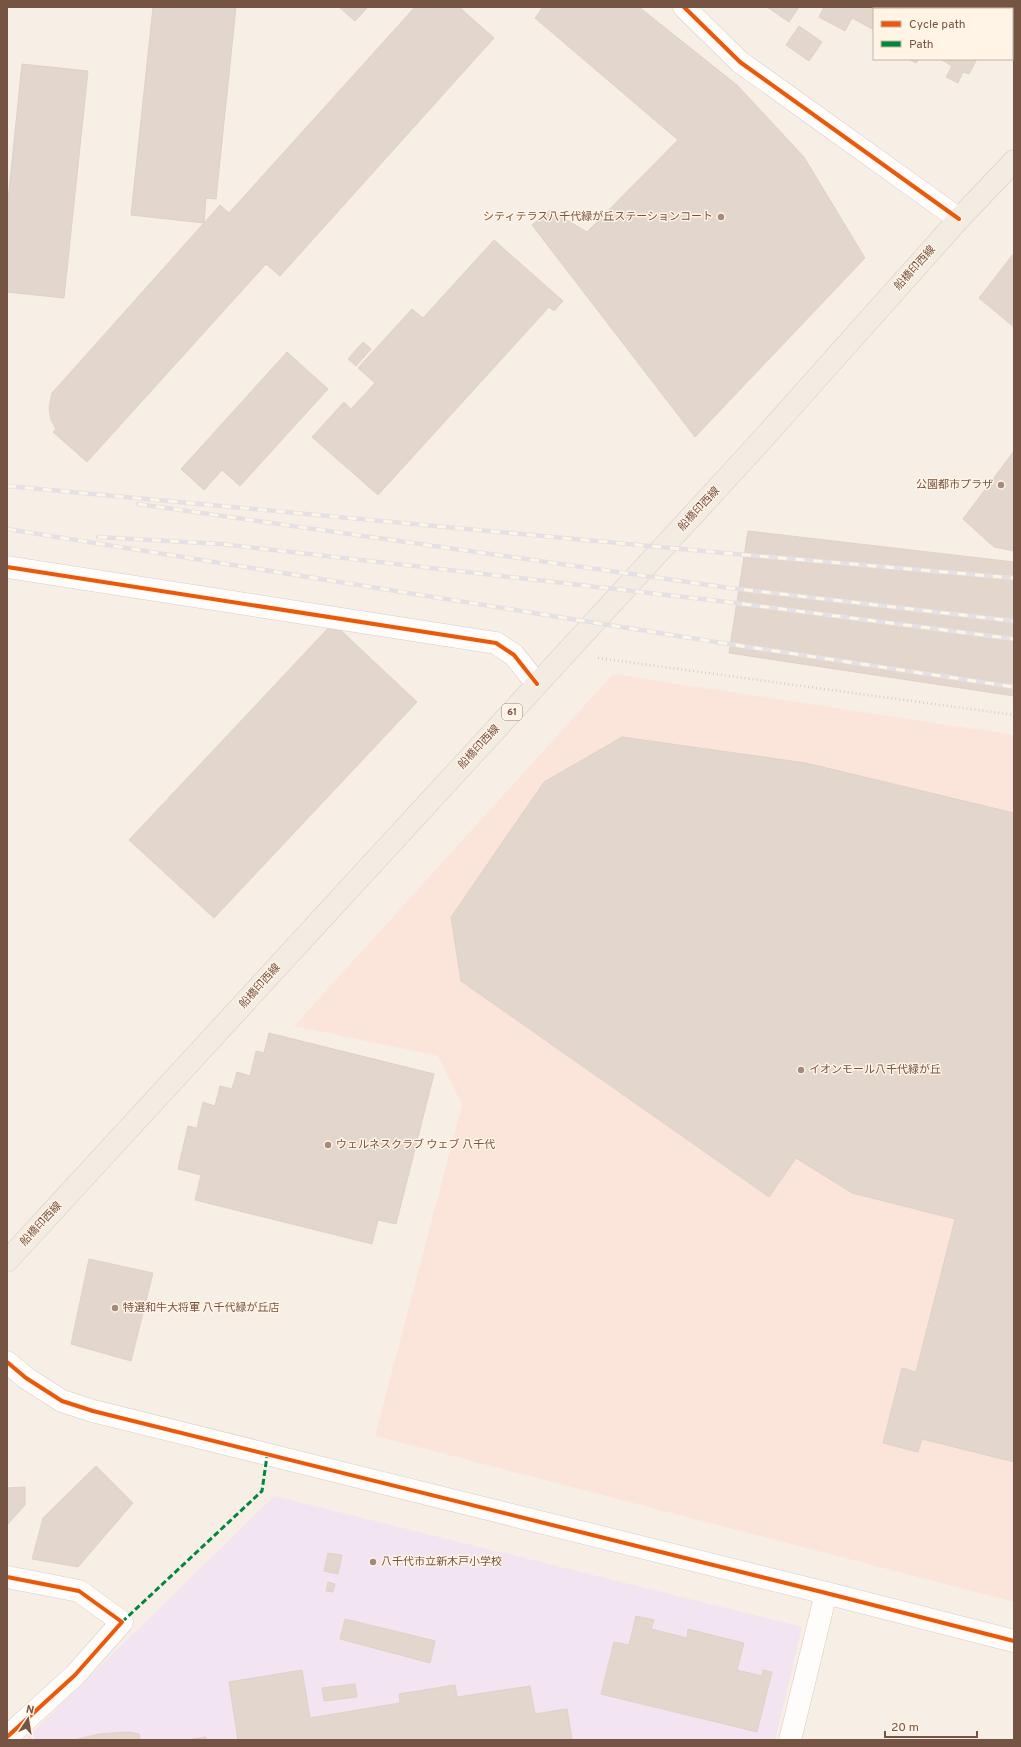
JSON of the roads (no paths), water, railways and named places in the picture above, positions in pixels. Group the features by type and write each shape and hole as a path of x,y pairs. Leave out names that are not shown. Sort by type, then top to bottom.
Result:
{"main road":[{"name":"船橋印西線","path":"7,1261 760,442 959,219 1014,161"}],"street":[{"path":"684,7 740,62 959,219"},
{"path":"7,567 496,643 514,656 537,684"},
{"path":"7,1362 26,1378 62,1401 93,1411 1014,1641"},
{"path":"7,1577 79,1591 122,1622 75,1675 7,1737"},
{"path":"790,1740 826,1593"}],"railway":[{"path":"7,486 735,554 1014,578"},
{"path":"138,504 730,588 1014,621"},
{"path":"7,529 722,643 1014,687"},
{"path":"98,537 221,544 728,602 1014,639"}],"place":[{"name":"シティテラス八千代緑が丘ステーションコート","path":"721,217"},
{"name":"公園都市プラザ","path":"1001,485"},
{"name":"イオンモール八千代緑が丘","path":"801,1070"},
{"name":"ウェルネスクラブ ウェブ 八千代","path":"328,1145"},
{"name":"特選和牛大将軍 八千代緑が丘店","path":"115,1308"},
{"name":"八千代市立新木戸小学校","path":"373,1562"}]}
